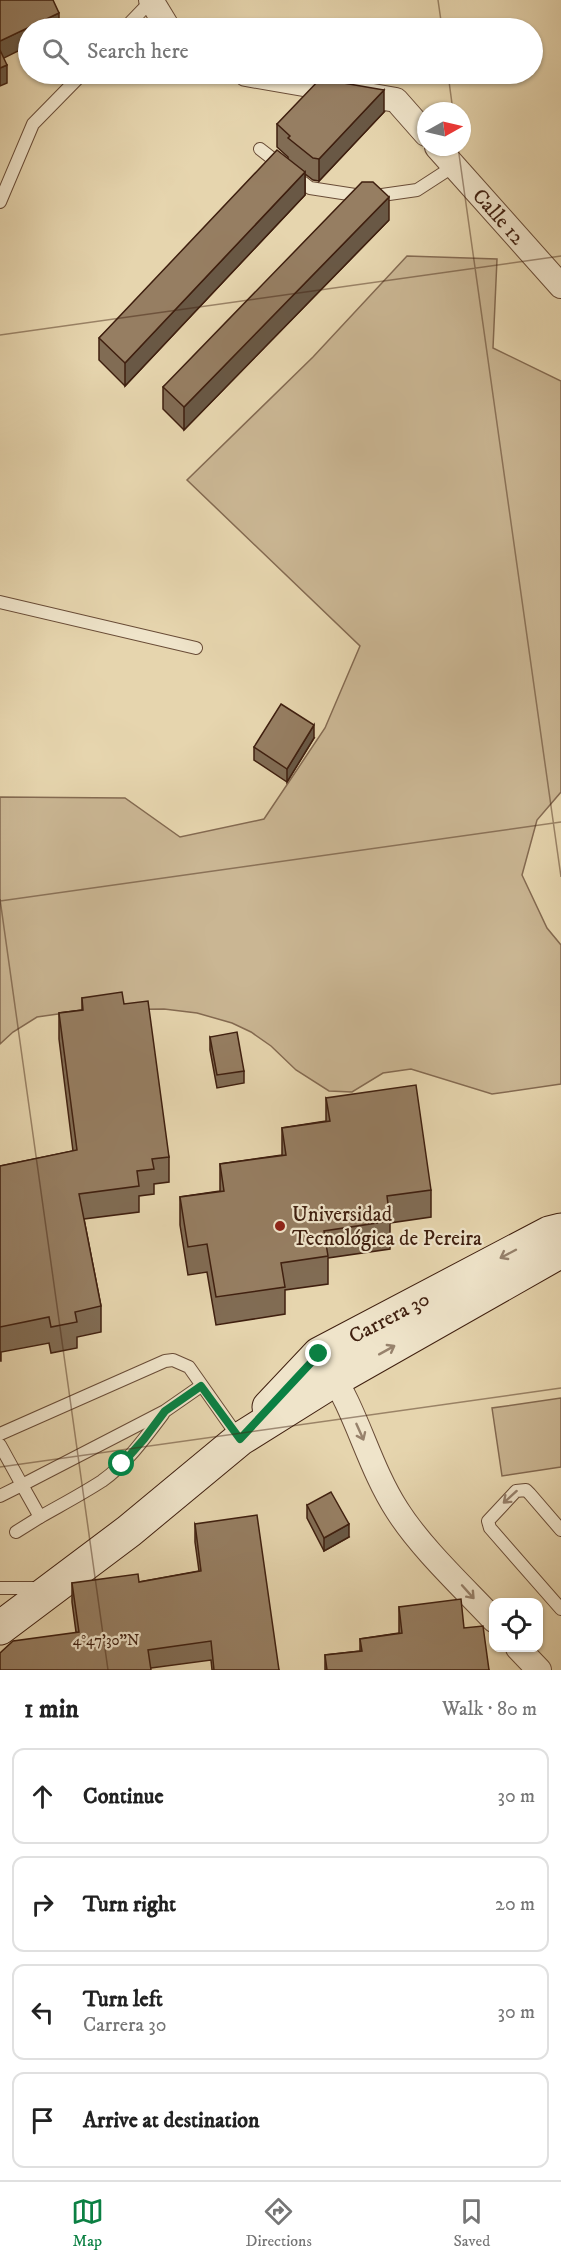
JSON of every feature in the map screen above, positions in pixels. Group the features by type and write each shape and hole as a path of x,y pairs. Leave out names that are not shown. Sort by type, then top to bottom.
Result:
{"street":[{"path":"151,1 162,18"},
{"path":"304,84 396,100 417,124"},
{"name":"Calle 12","path":"445,156 561,286"},
{"name":"Carrera 30","path":"0,1628 129,1531 327,1367 549,1233 561,1230"},
{"name":"Carrera 30","path":"327,1367 561,1251"},
{"path":"327,1367 396,1509 410,1528 489,1615"},
{"path":"523,1652 539,1670"}],"lane":[{"path":"135,18 151,1"},
{"path":"0,202 33,124 72,84"},
{"path":"260,148 310,188 368,197 417,190 454,166"},
{"path":"0,602 196,648"},
{"path":"0,1434 165,1361 173,1360 189,1367 240,1439"},
{"path":"0,1496 165,1411 201,1386"},
{"path":"16,1532 103,1480 122,1464 165,1411"},
{"path":"0,1445 40,1517"},
{"path":"561,1530 530,1494 521,1490 516,1491 488,1521 490,1528 561,1609"},
{"path":"0,1588 53,1588"}],"shaded area":[{"path":"407,256 497,259 493,348 561,381 561,792 537,820 522,875 547,928 561,945 561,1084 492,1094 411,1069 383,1073 352,1092 329,1091 296,1070 271,1046 251,1032 232,1023 197,1013 164,1009 86,1010 37,1017 13,1032 0,1044 0,797 125,798 180,837 264,819 325,728 360,646 187,480 313,357"},
{"path":"561,1398 561,1467 502,1476 492,1408"}],"building":[{"path":"0,0 53,0 59,13 48,18 18,18 18,32 0,41"},
{"path":"0,50 7,65 0,68"},
{"path":"315,84 349,84 384,90 319,159 313,158 288,138 290,136 277,124"},
{"path":"277,150 305,172 125,363 99,338"},
{"path":"362,182 373,182 389,197 184,407 163,387"},
{"path":"281,704 314,725 287,769 254,747"},
{"path":"122,992 124,1004 148,1001 169,1157 152,1159 154,1169 137,1171 139,1186 79,1194 101,1306 75,1312 77,1322 51,1327 49,1317 0,1327 0,1166 77,1150 59,1013 83,1010 82,998"},
{"path":"237,1032 244,1071 217,1075 210,1037"},
{"path":"416,1085 431,1190 387,1196 390,1221 324,1231 328,1256 281,1263 285,1287 216,1297 207,1244 188,1247 180,1197 224,1191 220,1164 286,1155 282,1128 330,1121 326,1098"},
{"path":"331,1492 349,1524 324,1538 307,1505"},
{"path":"257,1515 279,1670 214,1670 211,1641 148,1650 151,1670 0,1670 0,1653 13,1641 79,1632 72,1583 138,1574 139,1582 201,1571 195,1524"},
{"path":"461,1599 464,1628 483,1626 489,1670 327,1670 325,1655 362,1651 360,1639 402,1633 399,1607"}],"place":[{"name":"Universidad Tecnológica de Pereira","path":"280,1226"}],"route":[{"path":"122,1464 165,1411 201,1386 240,1439 319,1354"}]}
